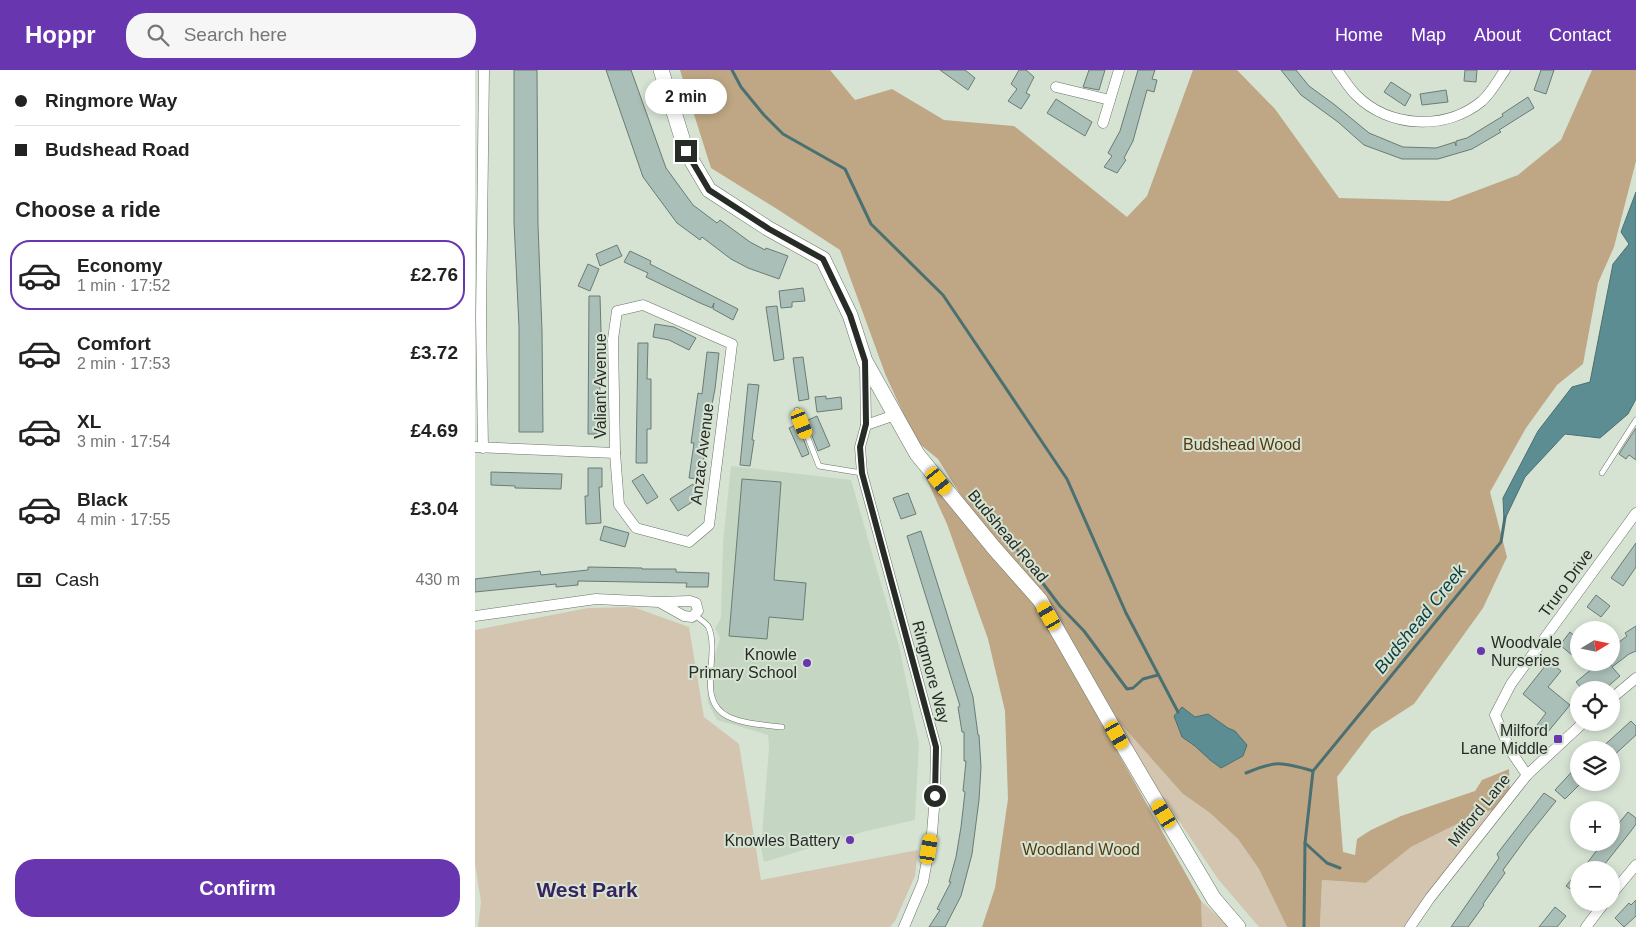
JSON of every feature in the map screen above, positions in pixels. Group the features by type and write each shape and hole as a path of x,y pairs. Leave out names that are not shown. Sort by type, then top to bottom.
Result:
{"street":[{"path":"484,70 479,448 615,452"},
{"name":"Budshead Road","path":"661,70 686,151 709,190 769,229 823,259 850,315 865,361 917,454 994,548 1040,600 1216,902 1238,927"},
{"path":"1103,123 1119,70"},
{"path":"1337,70 1356,95 1376,109 1401,120 1421,122 1447,119 1467,111 1483,100 1505,70"},
{"path":"1056,87 1110,100"},
{"name":"Valiant Avenue","path":"615,452 613,339 617,311 643,305 732,344 729,361"},
{"name":"Anzac Avenue","path":"615,452 619,505 636,528 689,542 709,525 729,361"},
{"name":"Ringmore Way","path":"865,361 866,424 860,447 862,473 936,747 932,833 923,882 904,927"},
{"path":"866,424 895,415"},
{"name":"Truro Drive","path":"1527,775 1510,750 1495,715 1511,684 1636,513"},
{"path":"475,616 596,599 659,602 690,601 696,603 698,611 692,617 684,616 659,602"},
{"path":"1620,691 1636,678"},
{"name":"Milford Lane","path":"1410,927 1435,891 1527,775 1574,731"},
{"path":"1620,884 1636,865"},
{"path":"1586,927 1598,911"}],"lane":[{"path":"797,410 819,466 862,473"},
{"path":"1602,473 1636,420"},
{"path":"695,615 708,627 712,647 710,689 715,707 728,716 743,722 782,727"}],"shaded area":[{"name":"Knowle Primary School","path":"731,466 851,480 899,646 919,743 915,820 866,831 764,862 761,848 769,748 768,735 717,720 708,703 707,681 720,638 715,628 721,618 723,541"},
{"path":"633,607 689,627 704,717 739,744 761,880 918,850 915,876 895,921 890,927 478,927 481,902 475,864 475,630 588,608"},
{"path":"1115,716 1184,795 1210,813 1238,839 1259,869 1287,927 1259,927 1218,879 1140,763"},
{"path":"1497,809 1421,904 1405,927 1320,927 1322,880 1366,883 1411,847 1477,814"},
{"path":"1201,901 1230,927 1202,927"}],"green space":[{"name":"Budshead Wood","path":"680,70 830,70 855,100 892,89 944,120 1014,126 1127,217 1147,196 1193,70 1237,70 1275,109 1339,198 1449,201 1518,175 1561,140 1592,70 1636,70 1636,161 1614,247 1598,283 1583,364 1557,385 1526,428 1490,492 1507,557 1483,608 1414,704 1372,731 1337,777 1343,852 1355,855 1357,839 1371,830 1401,816 1475,791 1482,780 1509,769 1510,793 1497,809 1477,814 1411,847 1366,883 1322,880 1320,927 1287,927 1259,869 1238,839 1210,813 1183,794 1105,706 982,529 938,459 916,441 886,376 840,250 711,168"},
{"name":"Woodland Wood","path":"926,478 1016,581 1037,608 1201,901 1202,927 982,927 995,888 1008,799 1005,711 988,639 947,524"}],"water":[{"path":"1636,192 1636,399 1628,414 1600,438 1565,434 1525,477 1504,521 1503,498 1538,431 1572,387 1590,382 1613,264 1629,244 1621,232"},
{"path":"1182,707 1195,717 1208,714 1235,731 1247,745 1243,756 1221,768 1210,760 1182,737 1174,716"}],"building":[{"path":"514,70 537,70 538,225 543,432 519,432 519,327 514,222"},
{"path":"606,70 631,70 666,168 693,205 717,223 720,220 750,242 765,250 766,248 788,256 779,279 748,268 731,259 702,237 700,240 677,223 643,177"},
{"path":"940,70 965,70 975,78 968,90"},
{"path":"1019,70 1026,70 1034,77 1026,93 1030,95 1021,109 1008,101 1017,89 1011,84"},
{"path":"1089,70 1105,70 1099,90 1083,87"},
{"path":"1138,70 1155,70 1152,79 1157,80 1154,92 1147,90 1133,141 1124,158 1126,160 1117,173 1104,167 1112,156 1108,153 1120,131"},
{"path":"1281,70 1296,70 1309,86 1369,133 1403,147 1436,148 1455,142 1456,146 1456,141 1467,138 1503,116 1502,114 1528,97 1534,108 1499,130 1501,132 1472,149 1438,159 1402,159 1364,145 1338,122 1301,95"},
{"path":"1465,70 1477,70 1476,82 1464,81"},
{"path":"1541,70 1554,70 1546,94 1534,90"},
{"path":"1391,82 1411,95 1405,106 1384,92"},
{"path":"1446,90 1448,102 1422,105 1420,94"},
{"path":"1056,99 1092,122 1085,136 1047,113"},
{"path":"617,245 622,256 600,266 596,254"},
{"path":"630,251 651,261 650,264 738,309 733,320 713,309 714,303 712,308 646,277 648,273 624,262"},
{"path":"588,264 599,269 590,291 578,286"},
{"path":"803,288 805,301 792,302 792,307 781,308 779,291"},
{"path":"589,296 600,296 599,434 588,434"},
{"path":"777,306 784,359 774,361 766,307"},
{"path":"655,324 674,327 696,338 689,350 669,340 653,337"},
{"path":"638,343 648,343 647,379 651,379 651,429 647,429 647,463 636,463"},
{"path":"707,352 719,353 715,389 711,409 709,409 701,479 689,478 694,443 691,443 698,393 702,394"},
{"path":"803,357 809,399 799,401 793,358"},
{"path":"748,384 759,385 750,466 740,465"},
{"path":"826,396 826,399 841,397 842,409 817,412 815,397"},
{"path":"817,416 830,446 818,451 806,421"},
{"path":"798,424 809,454 802,457 789,428"},
{"path":"1636,428 1636,460 1629,455 1626,459 1619,454"},
{"path":"588,468 602,468 602,487 599,487 601,523 586,524 585,496 588,496"},
{"path":"491,472 562,474 561,489 515,488 515,486 491,485"},
{"path":"643,474 658,497 647,504 632,481"},
{"path":"742,479 781,482 774,580 806,583 803,620 769,617 767,639 729,636"},
{"path":"693,484 700,497 678,511 670,499"},
{"path":"908,493 916,514 901,519 893,498"},
{"path":"604,526 629,533 625,547 600,540"},
{"path":"921,531 973,697 979,735 981,767 972,854 961,896 945,927 929,927 940,910 937,909 951,882 949,882 956,857 961,827 966,761 964,761 964,732 962,732 958,707 960,706 907,536"},
{"path":"1636,543 1636,567 1623,586 1611,578"},
{"path":"588,567 676,569 676,572 709,573 708,587 686,587 687,583 578,581 578,585 556,587 556,584 475,592 475,579 540,571 541,575 588,570"},
{"path":"1596,595 1610,606 1601,617 1587,607"},
{"path":"1636,626 1636,651 1620,661 1620,641 1627,636 1625,633"},
{"path":"1570,632 1570,653 1560,645"},
{"path":"1549,661 1561,671 1548,687 1570,705 1547,733 1537,725 1546,713 1523,694"},
{"path":"1589,671 1616,671 1620,676 1614,681 1577,681"},
{"path":"1631,721 1636,726 1636,735 1620,750 1620,741 1609,741"},
{"path":"1570,774 1570,791 1573,791 1565,799 1555,790"},
{"path":"1544,793 1556,801 1503,870 1505,873 1484,905 1468,927 1451,927 1499,858 1497,854"},
{"path":"1628,812 1636,818 1636,824 1620,845 1620,822"},
{"path":"1596,851 1615,851 1607,861 1589,861"},
{"path":"1636,900 1636,916 1624,927 1615,918 1629,903 1631,905"},
{"path":"1555,907 1566,916 1557,927 1539,927"}],"waterway":[{"path":"732,70 741,87 764,115 783,134 845,169 871,224 943,295 1067,479 1126,613 1178,712"},
{"path":"989,509 1001,528 1060,606 1084,631 1127,689 1133,688 1143,679 1158,675"},
{"name":"Budshead Creek","path":"1304,927 1305,843 1313,771 1501,542 1505,517"},
{"path":"1246,773 1272,764 1286,764 1313,771"},
{"path":"1305,843 1327,863 1340,868"}],"place":[{"name":"Woodvale Nurseries","path":"1481,651"},
{"name":"Knowle Primary School","path":"807,663"},
{"name":"Milford Lane Middle","path":"1558,739"},
{"name":"Knowles Battery","path":"850,840"}],"district":[{"name":"West Park","path":"587,889"}],"route":[{"path":"686,151 709,190 769,229 823,259 850,315 865,361 866,424 860,447 862,473 936,747 935,796"}]}
